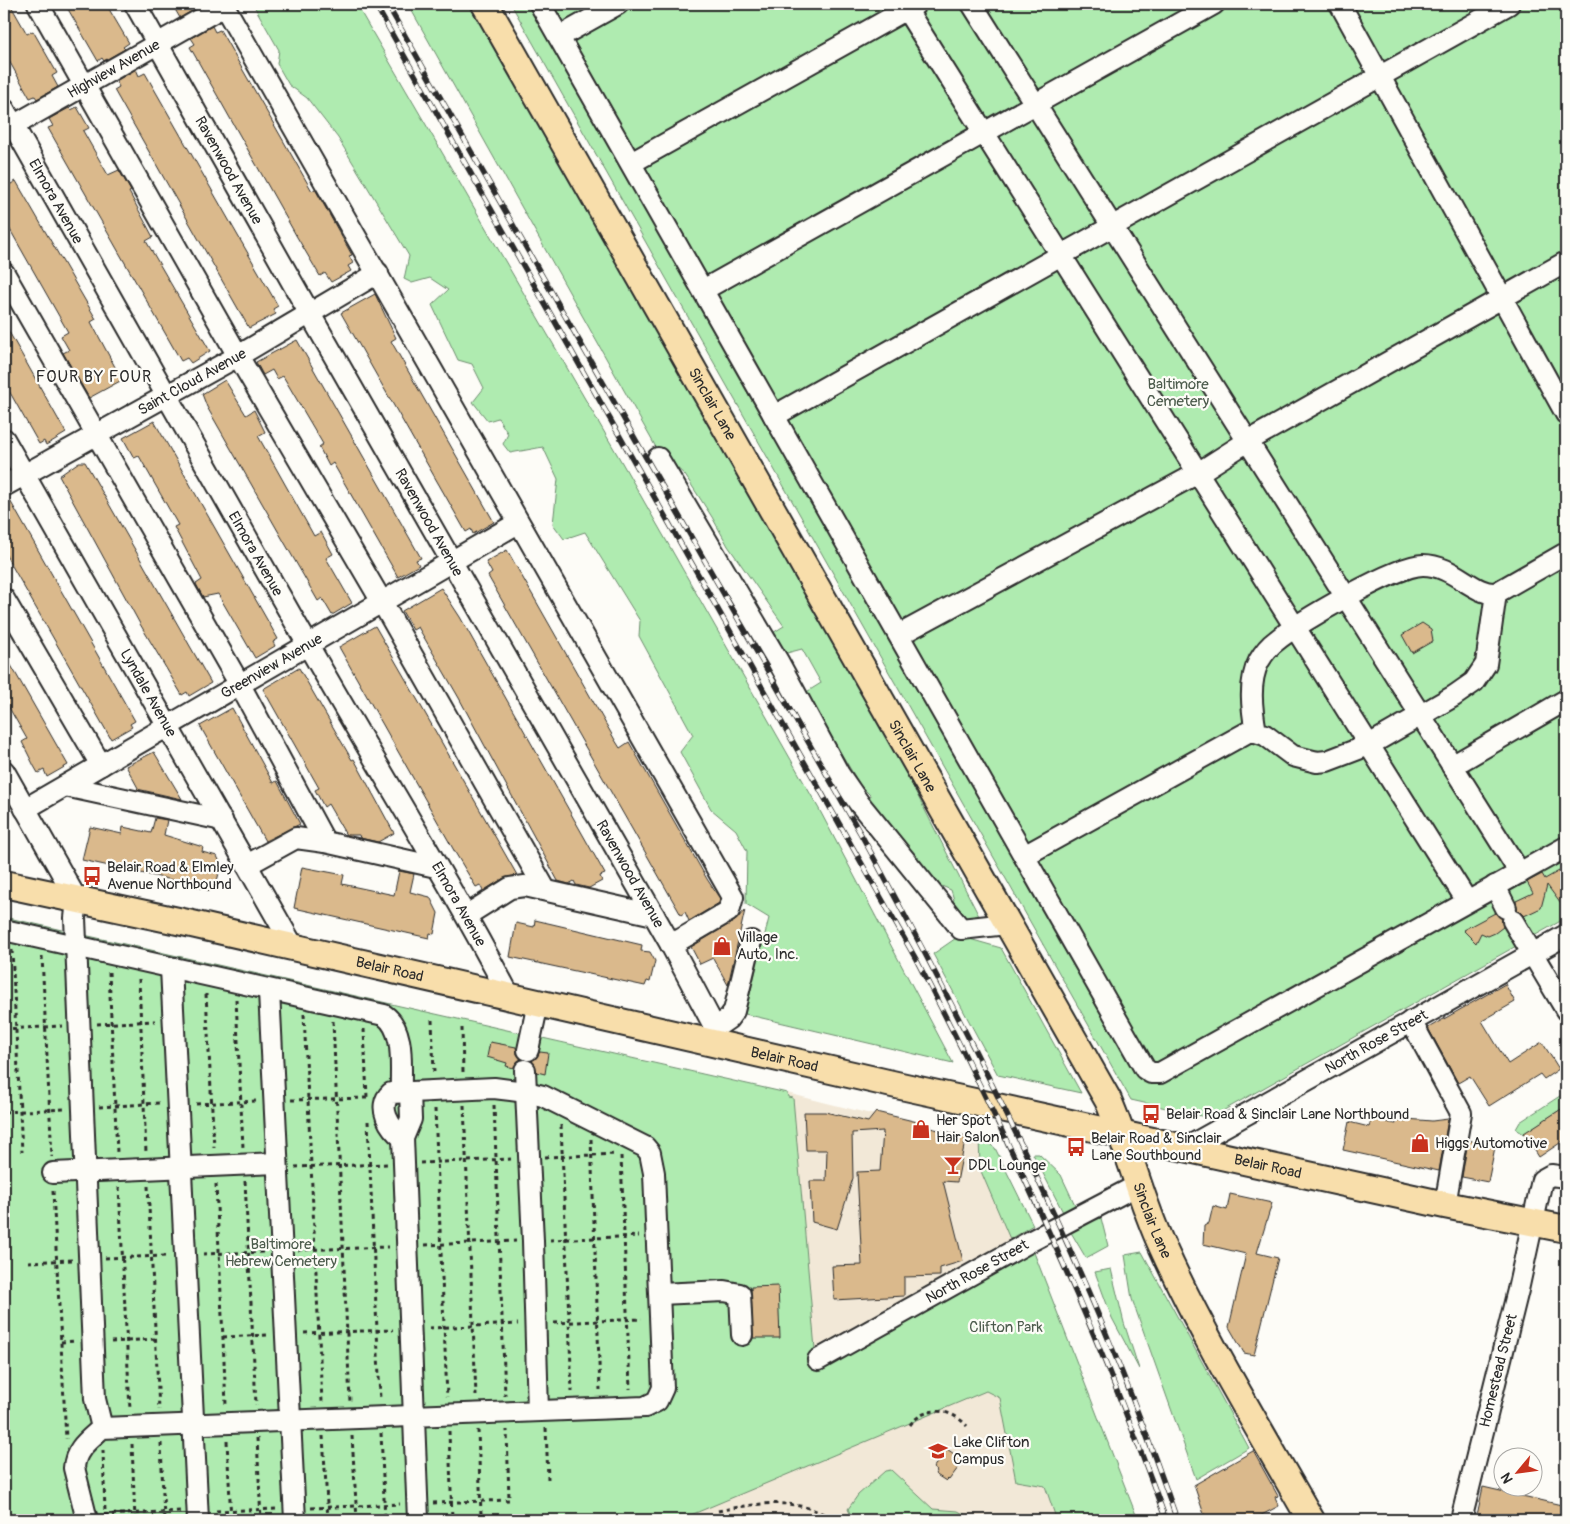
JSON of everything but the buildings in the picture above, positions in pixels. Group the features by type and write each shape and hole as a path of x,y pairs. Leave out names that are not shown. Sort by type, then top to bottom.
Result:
{"main road":[{"name":"Sinclair Lane","path":"485,4 1108,1100 1123,1133 1138,1185 1154,1229 1188,1300 1311,1520"},
{"name":"Belair Road","path":"4,884 510,997 713,1036 1186,1148 1566,1229"}],"street":[{"path":"38,4 238,356 382,602 545,890"},
{"name":"Ravenwood Avenue","path":"135,4 671,945 713,1036"},
{"path":"540,4 1146,1069 1151,1073 1160,1073 1566,847"},
{"path":"559,37 618,4"},
{"path":"972,4 1520,873"},
{"path":"703,290 1214,4"},
{"path":"1340,4 1566,414"},
{"path":"774,416 1509,4"},
{"path":"224,5 378,273 518,524 733,897 729,911 671,945"},
{"name":"Highview Avenue","path":"7,122 85,85 159,45 224,5"},
{"path":"631,163 909,6 984,133 1467,901"},
{"name":"Elmora Avenue","path":"7,122 436,868 467,915 510,997"},
{"path":"899,635 1198,472 1248,441 1566,262"},
{"path":"4,273 240,685 325,842"},
{"name":"Saint Cloud Avenue","path":"4,486 238,356 378,273"},
{"name":"Lyndale Avenue","path":"4,439 294,948"},
{"path":"658,458 778,661 839,774 859,803 961,928 1008,924"},
{"name":"Greenview Avenue","path":"25,809 518,524"},
{"path":"1256,732 1252,697 1255,671 1266,651 1295,627 1390,575 1424,565 1441,567 1486,594 1496,593 1566,553"},
{"path":"1024,856 1248,732 1265,735 1293,756 1318,762 1337,758 1368,745 1465,689 1482,673 1488,654 1496,593"},
{"path":"4,599 101,765"},
{"path":"1452,766 1566,700"},
{"path":"4,771 78,900 75,918 84,1172 96,1399 102,1428"},
{"path":"65,786 222,820"},
{"path":"247,865 296,838 325,842 436,868"},
{"path":"467,915 510,888 525,886 654,915"},
{"path":"1495,886 1531,954 1566,1010"},
{"path":"7,931 269,991 384,1015 395,1026 398,1033 411,1119 403,1138 418,1512"},
{"name":"North Rose Street","path":"1186,1148 1566,935"},
{"path":"713,1036 734,1011 751,941"},
{"path":"171,968 198,1514"},
{"path":"269,991 294,1514"},
{"path":"528,1050 538,1003"},
{"path":"1411,1022 1461,1113 1445,1204"},
{"path":"525,1070 536,1324 542,1411"},
{"path":"93,1517 74,1468 79,1450 102,1428 600,1409 651,1405 661,1396 663,1388 661,1318 654,1173 650,1153 645,1147 560,1104 526,1092 494,1088 390,1093 384,1104 388,1120 394,1131 403,1138"},
{"path":"53,1173 244,1164 277,1165"},
{"name":"Homestead Street","path":"1461,1520 1534,1222 1542,1180 1550,1174 1566,1177"},
{"name":"North Rose Street","path":"818,1360 1031,1241 1138,1185"},
{"path":"660,1294 724,1291 740,1294 742,1335"}],"path":[{"path":"7,931 22,1152"},
{"path":"41,938 67,1448 75,1459"},
{"path":"108,954 135,1520"},
{"path":"138,961 164,1520"},
{"path":"205,976 231,1520"},
{"path":"235,983 261,1520"},
{"path":"303,997 328,1520"},
{"path":"332,1004 357,1520"},
{"path":"363,1010 367,1107"},
{"path":"432,1020 452,1520"},
{"path":"462,1028 481,1514"},
{"path":"102,1428 93,1517 135,1513 198,1514 260,1510 294,1514 328,1508 384,1505 418,1512 451,1502 510,1500 498,1242 494,1088"},
{"path":"560,1104 573,1410"},
{"path":"368,1117 385,1520"},
{"path":"590,1119 600,1409"},
{"path":"620,1134 630,1407"},
{"path":"277,1165 312,1167 650,1153"},
{"path":"28,1262 657,1236"},
{"path":"223,1337 661,1318"},
{"path":"93,1343 155,1339"},
{"path":"542,1411 548,1479"},
{"path":"910,1425 916,1416 930,1411 947,1411 967,1426"},
{"path":"718,1511 752,1504 777,1502 808,1508 833,1520"}],"shaded area":[{"path":"787,1093 986,1143 1033,1250 817,1373 802,1356"},
{"name":"Lake Clifton Campus","path":"1007,1382 1057,1520 679,1520"}],"green space":[{"path":"253,4 356,4 621,461 819,809 953,1063 745,1014 769,918 746,904 747,851 736,830 711,809 680,752 693,735 639,636 640,621 585,532 564,539 553,524 558,479 543,447 510,453 503,444 508,434 498,418 488,421 473,402 484,388 472,364 458,360 432,305 448,290 430,278 412,283 404,279 409,256 338,138 307,98 289,85 277,64 279,50"},
{"path":"408,4 469,4 900,761 981,920 961,920 946,906 954,900 951,890 925,879 869,807 870,795 860,785 805,693 821,683 802,649 783,654 771,634 784,626 728,546 685,475 658,451"},
{"name":"Baltimore Cemetery","path":"511,4 1566,4 1566,918 1210,1118 1131,1100"},
{"name":"Baltimore Hebrew Cemetery","path":"4,917 787,1093 788,1097 793,1098 817,1372 1033,1250 1138,1520 1054,1520 1056,1518 1045,1486 1016,1481 1000,1398 986,1391 679,1520 4,1520"},
{"path":"959,936 1001,948 1081,1093 998,1075 933,954"},
{"path":"1566,1092 1566,1106 1524,1134 1516,1129 1520,1122"},
{"path":"979,1137 995,1148 1033,1225 1010,1239 980,1169"},
{"path":"1033,1154 1039,1154 1061,1175 1076,1207 1066,1218"},
{"path":"1101,1218 1108,1246 1086,1258 1069,1229"},
{"path":"1142,1252 1249,1448 1196,1479 1132,1299 1125,1255"},
{"path":"1111,1269 1124,1323 1139,1369 1112,1318 1095,1272"},
{"path":"891,1470 933,1509 958,1511 975,1520 853,1520 848,1509 858,1495 885,1471"}],"railway":[{"path":"375,4 917,961 986,1098 1051,1236 1111,1377 1166,1520"},
{"path":"387,4 863,838 908,921 994,1088 1074,1258 1111,1344 1177,1520"}],"place":[{"name":"Belair Road & Elmley Avenue Northbound","path":"92,876"},
{"name":"Village Auto, Inc.","path":"722,946"},
{"name":"Belair Road & Sinclair Lane Northbound","path":"1151,1114"},
{"name":"Her Spot Hair Salon","path":"921,1129"},
{"name":"Higgs Automotive","path":"1420,1143"},
{"name":"Belair Road & Sinclair Lane Southbound","path":"1076,1147"},
{"name":"DDL Lounge","path":"953,1165"},
{"name":"Lake Clifton Campus","path":"938,1451"}],"district":[{"name":"FOUR BY FOUR","path":"94,376"}],"park label":[{"name":"Clifton Park","path":"1006,1327"}]}
